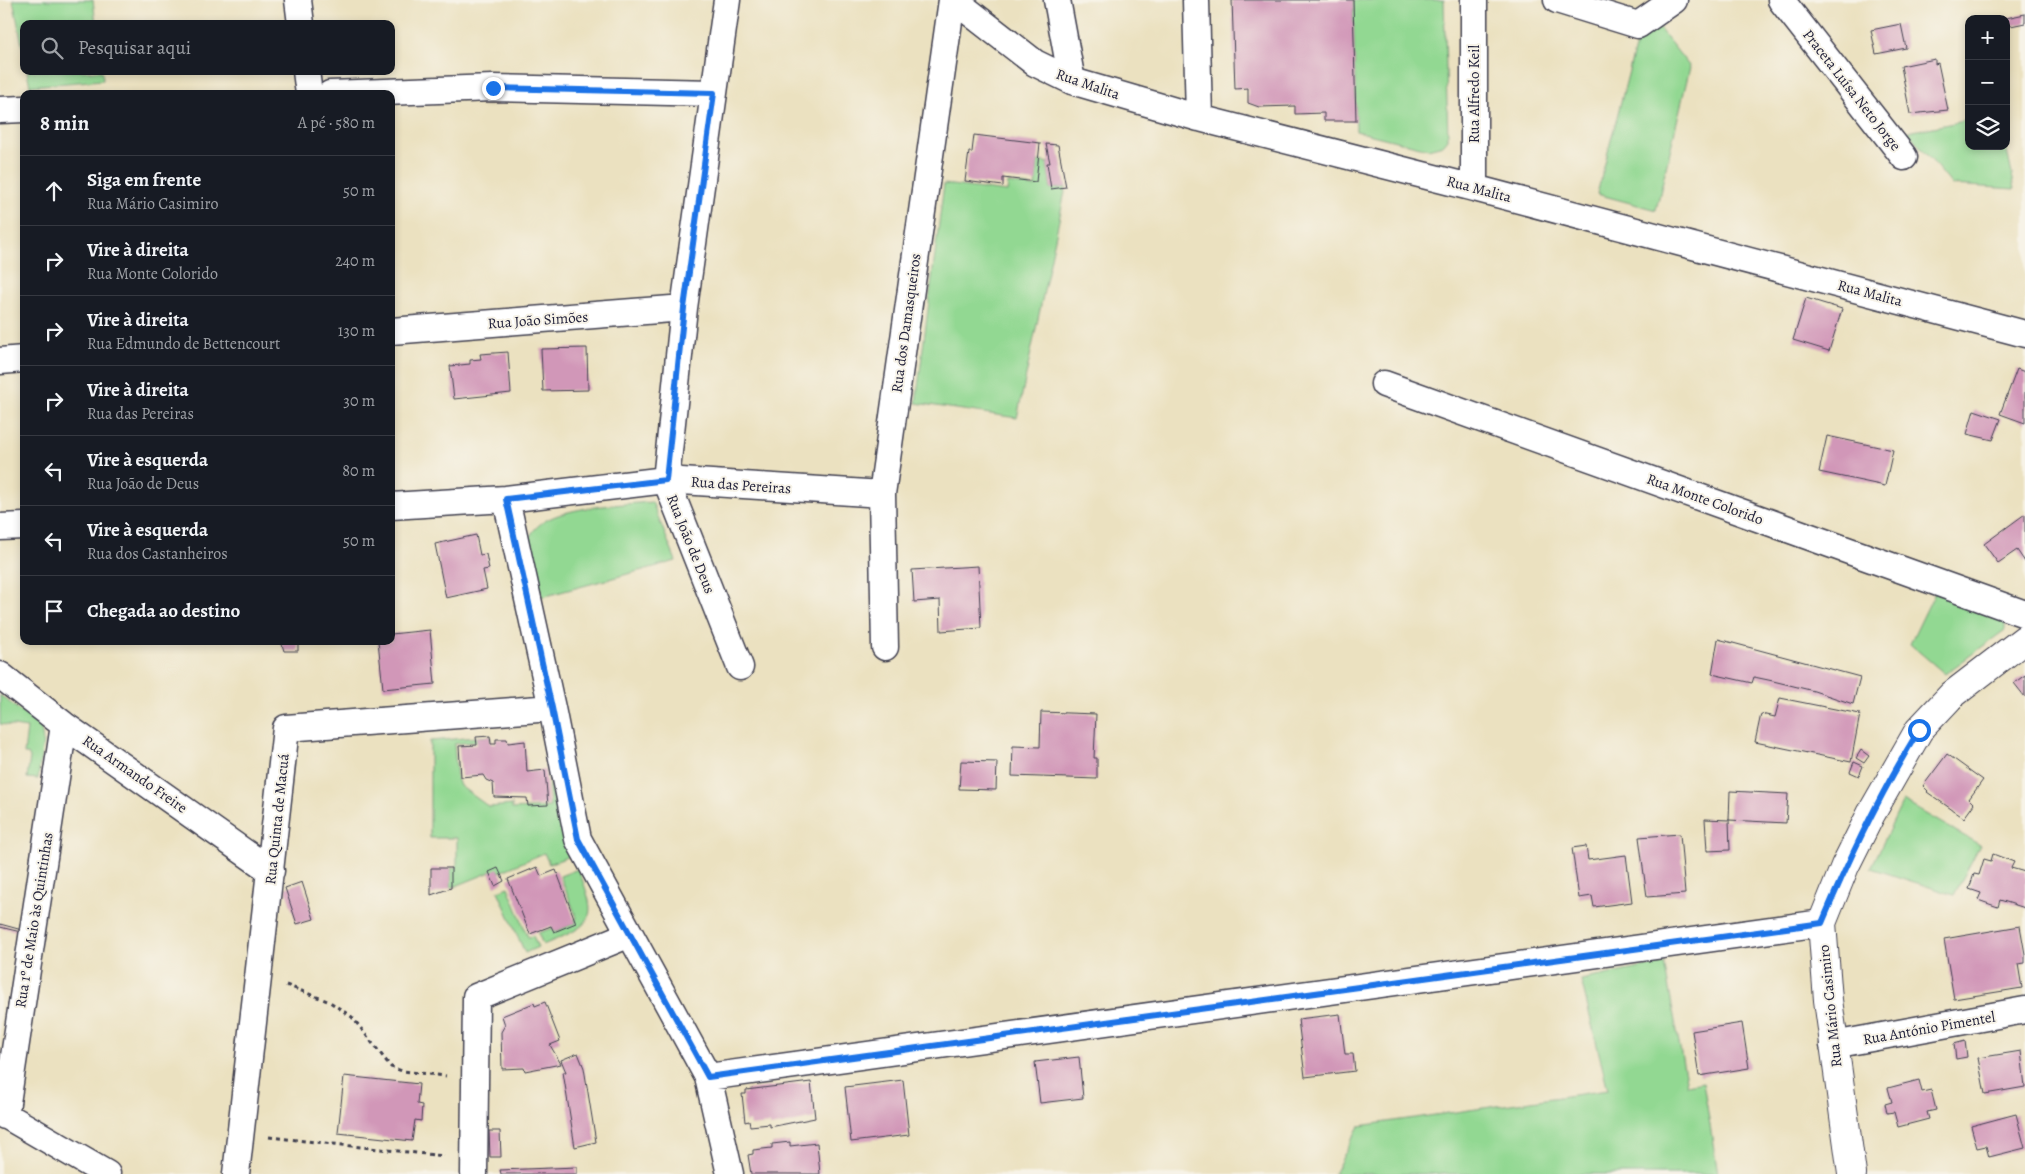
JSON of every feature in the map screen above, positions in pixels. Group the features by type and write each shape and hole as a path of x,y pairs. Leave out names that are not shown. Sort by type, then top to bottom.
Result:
{"street":[{"path":"298,0 300,20"},
{"name":"Rua João de Deus","path":"727,0 684,308 666,480 740,667"},
{"name":"Rua Malita","path":"953,0 1035,64 1072,81 1199,118 1474,188 2025,334"},
{"name":"Rua dos Damasqueiros","path":"885,646 882,494 953,0"},
{"path":"1057,0 1072,81"},
{"path":"1196,0 1199,118"},
{"name":"Rua Alfredo Keil","path":"1474,0 1474,188"},
{"path":"1557,0 1638,26 1674,0"},
{"name":"Praceta Luísa Neto Jorge","path":"1781,0 1904,157"},
{"path":"307,75 308,90"},
{"path":"395,92 493,88 714,93"},
{"path":"0,110 20,109"},
{"name":"Rua João Simões","path":"395,331 684,308"},
{"path":"0,361 20,359"},
{"name":"Rua Monte Colorido","path":"1384,384 2025,614"},
{"name":"Rua das Pereiras","path":"395,506 506,499 666,480 882,494"},
{"path":"506,499 552,708 578,839 708,1077 730,1174"},
{"path":"0,527 20,526"},
{"name":"Rua Mário Casimiro","path":"1852,1174 1833,1045 1823,956 1822,923 1870,814 1919,730 1952,694 2025,639"},
{"name":"Rua Armando Freire","path":"0,676 64,724 271,871"},
{"name":"Rua Quinta de Macuá","path":"236,1174 286,728 552,708"},
{"name":"Rua 1º de Maio às Quintinhas","path":"64,724 2,1114 107,1174"},
{"path":"708,1077 1822,923"},
{"path":"474,1174 476,996 630,934"},
{"name":"Rua António Pimentel","path":"1833,1045 2025,1010"}],"path":[{"path":"279,982 330,1002 352,1017 391,1067 402,1071 454,1077"},
{"path":"265,1137 447,1156"}],"green space":[{"path":"13,0 93,0 96,20 20,20 20,34"},
{"path":"1353,0 1444,0 1448,139 1443,145 1428,149 1356,131"},
{"path":"1658,27 1690,67 1656,210 1597,194 1637,40"},
{"path":"28,75 102,75 103,80 30,86"},
{"path":"1965,121 1965,150 2007,150 2015,189 1952,185 1908,132"},
{"path":"1038,161 1050,163 1047,163 1051,189 1066,187 1017,418 916,403 944,184 1007,192 1008,183 1035,187"},
{"path":"652,502 676,561 542,597 529,545 533,532 544,522 560,515 600,506"},
{"path":"1935,592 2005,620 2005,630 1945,674 1910,644"},
{"path":"0,695 41,727 43,742 38,779 27,778 30,758 28,754 24,754 27,728 0,724"},
{"path":"490,736 491,740 454,744 457,778 460,786 489,807 512,805 512,809 550,807 548,774 556,806 573,855 549,864 544,853 500,872 498,869 451,888 451,868 457,867 457,838 430,838 430,741"},
{"path":"1903,801 1980,845 1954,895 1871,868"},
{"path":"578,869 589,900 590,911 588,919 573,932 543,945 538,933 552,928 554,932 576,923 575,919 577,918 560,876"},
{"path":"508,887 528,937 533,936 538,947 525,953 498,891"},
{"path":"1664,963 1687,1085 1703,1082 1718,1174 1334,1174 1359,1126 1608,1090 1581,980"}],"building":[{"path":"1232,0 1353,0 1356,121 1324,121 1324,113 1295,114 1295,106 1259,107 1248,103 1248,88 1235,89"},
{"path":"2025,14 2025,23 2010,26 2010,17"},
{"path":"1901,24 1906,48 1876,54 1871,30"},
{"path":"1935,59 1935,64 1938,63 1948,110 1910,114 1901,66"},
{"path":"974,135 1040,143 1036,182 1003,178 1003,186 965,181 969,152 972,152"},
{"path":"1046,144 1058,145 1066,187 1051,189 1047,163 1050,163"},
{"path":"1806,298 1842,309 1829,351 1793,340"},
{"path":"587,348 588,390 543,391 541,349"},
{"path":"508,352 511,393 454,399 450,366 470,364 470,360 481,359 480,354"},
{"path":"2017,369 2025,372 2025,423 2000,414"},
{"path":"1974,410 2001,419 1993,440 1967,434"},
{"path":"1827,436 1893,450 1885,486 1819,472"},
{"path":"2025,514 2025,562 2017,550 1998,563 1984,544"},
{"path":"476,535 480,555 486,554 489,569 483,570 487,589 446,598 435,544"},
{"path":"978,566 981,628 941,631 940,600 914,602 912,570"},
{"path":"430,630 435,684 383,689 378,645 395,645 395,634"},
{"path":"1718,639 1860,677 1853,704 1814,691 1773,681 1754,677 1752,683 1712,674"},
{"path":"282,645 298,645 298,651 284,651"},
{"path":"2025,675 2025,697 2014,683"},
{"path":"1780,698 1860,714 1851,762 1755,742 1761,714 1775,717"},
{"path":"1041,712 1096,714 1094,758 1097,758 1097,779 1012,776 1013,746 1040,747"},
{"path":"490,736 491,744 496,744 496,739 507,739 508,743 525,741 527,772 545,770 548,805 528,806 527,798 494,797 493,783 486,780 483,775 461,777 459,746 477,745 476,737"},
{"path":"1861,750 1869,756 1864,763 1856,758"},
{"path":"1947,754 1983,780 1969,799 1974,804 1964,818 1927,792 1923,786"},
{"path":"961,761 997,762 996,790 959,789"},
{"path":"1854,762 1863,766 1859,776 1850,772"},
{"path":"1730,791 1788,794 1786,823 1729,820"},
{"path":"1705,819 1729,820 1730,850 1707,851"},
{"path":"1680,834 1685,894 1647,897 1639,837"},
{"path":"1586,846 1588,860 1626,855 1632,902 1594,907 1592,896 1579,898 1572,848"},
{"path":"1993,854 2014,862 2011,868 2025,872 2025,908 2000,900 1998,907 1978,900 1981,893 1969,889 1974,874 1979,875 1984,859 1991,861"},
{"path":"537,867 541,876 556,870 576,923 554,932 551,926 530,934 508,879"},
{"path":"431,868 451,868 451,888 431,895"},
{"path":"498,868 504,881 495,886 489,872"},
{"path":"302,882 314,919 297,924 285,888"},
{"path":"0,924 22,930 21,932 0,927"},
{"path":"2020,926 2025,954 2025,963 2018,964 2022,988 1954,999 1944,939"},
{"path":"545,1002 560,1041 550,1045 561,1064 525,1071 524,1068 502,1069 501,1032 505,1025 502,1016 534,1003 535,1006"},
{"path":"1340,1014 1345,1054 1353,1054 1355,1071 1305,1077 1298,1019"},
{"path":"1742,1023 1749,1068 1699,1076 1692,1031"},
{"path":"1965,1041 1967,1057 1956,1059 1954,1044"},
{"path":"2021,1051 2025,1087 1985,1094 1978,1058"},
{"path":"578,1053 584,1068 596,1142 575,1147 563,1072 566,1072 561,1060"},
{"path":"1079,1057 1083,1098 1040,1103 1035,1062"},
{"path":"344,1076 419,1084 417,1104 422,1105 421,1121 415,1120 412,1141 338,1133"},
{"path":"903,1080 909,1135 851,1142 845,1087"},
{"path":"1919,1080 1922,1092 1931,1090 1936,1110 1927,1112 1929,1119 1898,1127 1894,1112 1887,1113 1885,1104 1892,1102 1888,1088"},
{"path":"811,1082 815,1118 770,1127 770,1124 750,1126 749,1121 745,1122 742,1094 746,1094 746,1090"},
{"path":"2016,1114 2025,1148 1989,1157 1986,1146 1977,1148 1971,1126"},
{"path":"489,1131 500,1131 501,1157 490,1157"},
{"path":"790,1142 790,1146 817,1143 820,1174 751,1174 748,1155 753,1154 753,1150 772,1148 772,1144"},
{"path":"577,1167 577,1174 501,1174 500,1170"}],"route":[{"path":"493,88 714,93 684,308 666,480 506,499 552,708 578,839 708,1077 1822,923 1870,814 1919,730"}]}
